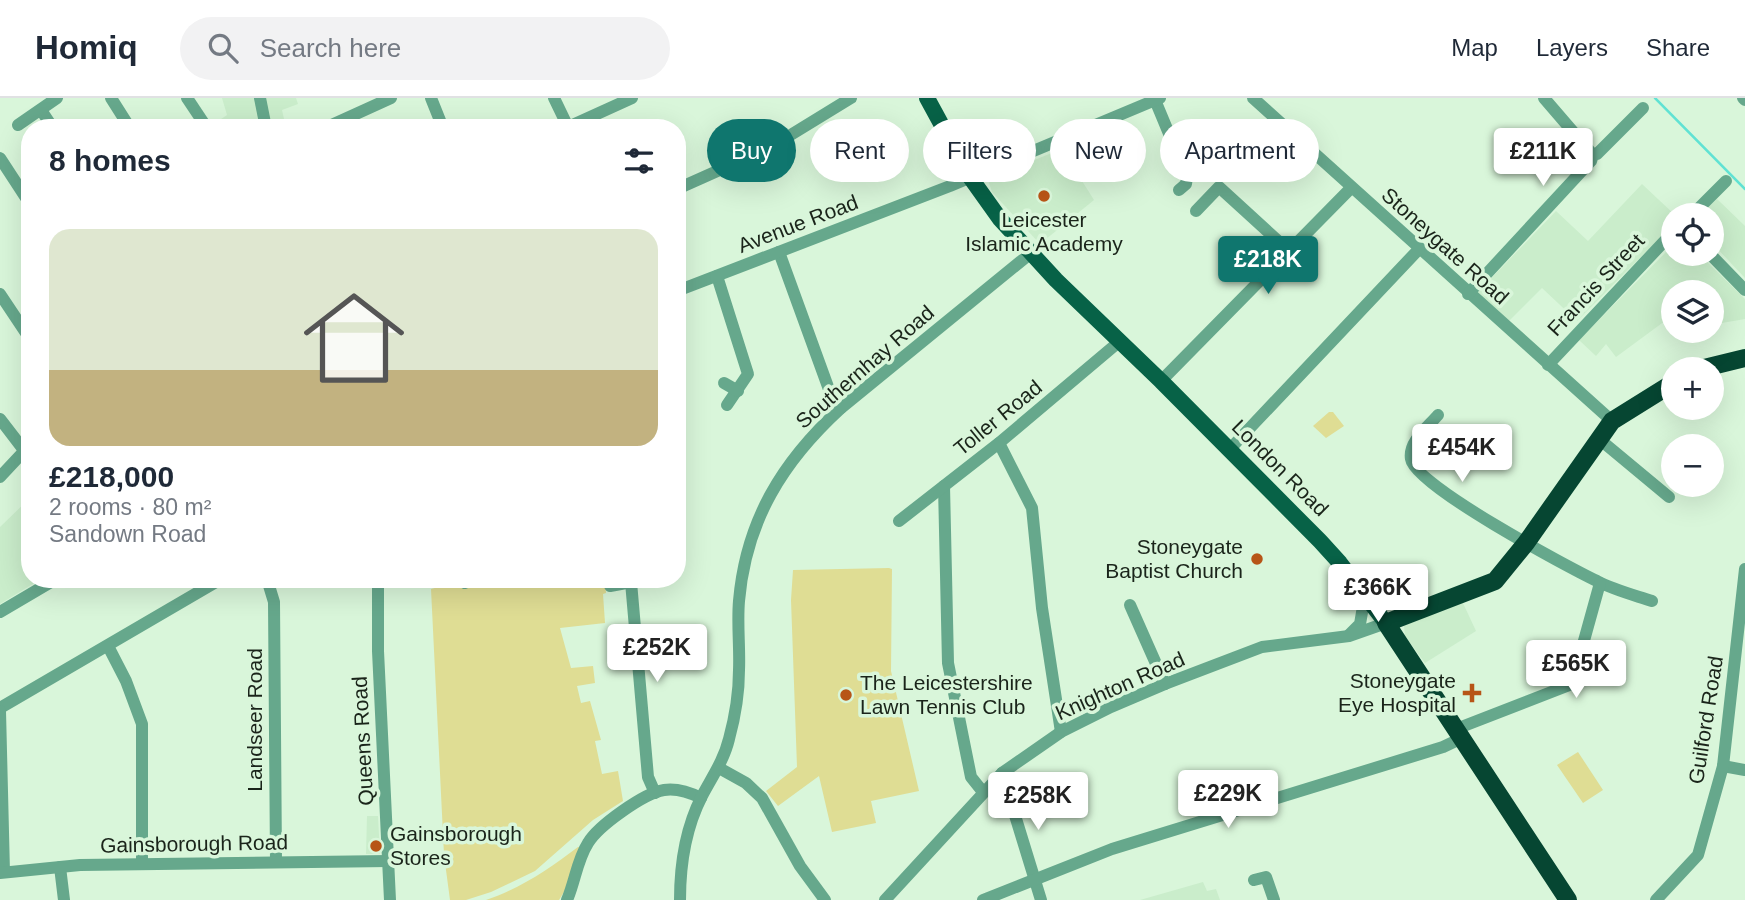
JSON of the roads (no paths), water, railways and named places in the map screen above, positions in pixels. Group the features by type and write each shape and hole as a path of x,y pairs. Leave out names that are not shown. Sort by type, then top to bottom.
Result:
{"highway":[{"path":"1724,363 1745,358"},
{"path":"1386,623 1495,581 1612,421 1661,390"},
{"name":"London Road","path":"1386,623 1568,900"}],"main road":[{"name":"London Road","path":"931,99 941,119"},
{"name":"London Road","path":"974,182 1000,219 1086,310 1230,449 1320,541 1386,623"}],"street":[{"path":"27,119 57,98"},
{"path":"111,98 124,119"},
{"path":"187,98 201,119"},
{"path":"260,98 264,119"},
{"path":"345,119 391,98"},
{"path":"431,98 439,119"},
{"path":"554,98 563,119"},
{"path":"585,119 632,98"},
{"path":"686,185 771,147 851,98"},
{"name":"Stoneygate Road","path":"1253,98 1612,421"},
{"path":"1544,98 1593,155"},
{"path":"1036,150 1158,99 1187,177 1186,184 1179,190"},
{"path":"1593,155 1598,154 1643,108"},
{"path":"41,110 47,119"},
{"path":"1468,294 1591,161 1593,155"},
{"path":"0,158 21,190"},
{"path":"1704,203 1726,181"},
{"name":"Avenue Road","path":"686,288 957,182"},
{"path":"1196,211 1219,187 1289,251"},
{"path":"1161,381 1351,188"},
{"name":"Francis Street","path":"1548,365 1661,245"},
{"path":"1230,449 1419,249"},
{"path":"779,252 831,395 841,408"},
{"name":"Southernhay Road","path":"680,900 685,843 701,797 719,768 729,742 737,695 739,602 745,564 764,506 790,461 812,434 1031,253"},
{"path":"1722,266 1745,290"},
{"path":"717,276 748,374 727,405"},
{"path":"0,294 21,326"},
{"name":"Toller Road","path":"900,521 999,443 1120,341"},
{"path":"724,383 738,391"},
{"path":"1438,415 1412,447 1412,464 1438,489 1600,583 1653,601"},
{"path":"0,419 21,443"},
{"path":"1598,438 1661,490"},
{"path":"999,443 1032,508 1044,621 1061,733"},
{"path":"0,477 21,458"},
{"path":"944,486 948,663 971,777 982,792"},
{"name":"Guilford Road","path":"1656,900 1698,855 1723,766 1745,569"},
{"path":"983,900 1123,845 1443,747 1459,733 1572,684 1600,583"},
{"path":"0,612 41,588"},
{"path":"2,872 0,710 206,588"},
{"name":"Landseer Road","path":"270,588 274,602 275,862"},
{"name":"Queens Road","path":"378,588 378,651 390,900"},
{"path":"632,588 648,777 654,793"},
{"path":"1349,636 1361,621 1365,594"},
{"path":"1130,605 1165,684"},
{"name":"Knighton Road","path":"885,900 1002,772 1061,733 1111,707 1262,647 1349,636 1386,623"},
{"path":"108,646 142,724 142,864"},
{"path":"1723,766 1745,770"},
{"path":"719,768 746,783 762,798 800,866 825,900"},
{"path":"1002,772 1041,900"},
{"path":"567,900 582,854 591,839 609,822 654,793 677,790 701,797"},
{"name":"Gainsborough Road","path":"2,872 142,864 389,862"},
{"path":"60,867 64,900"},
{"path":"1254,880 1266,877 1274,900"}],"waterway":[{"path":"1655,98 1745,189"}],"place":[{"name":"Leicester Islamic Academy","path":"1044,196"},
{"name":"Stoneygate Baptist Church","path":"1257,559"},
{"name":"Stoneygate Eye Hospital","path":"1472,693"},
{"name":"The Leicestershire Lawn Tennis Club","path":"846,695"},
{"name":"Gainsborough Stores","path":"376,846"}]}
